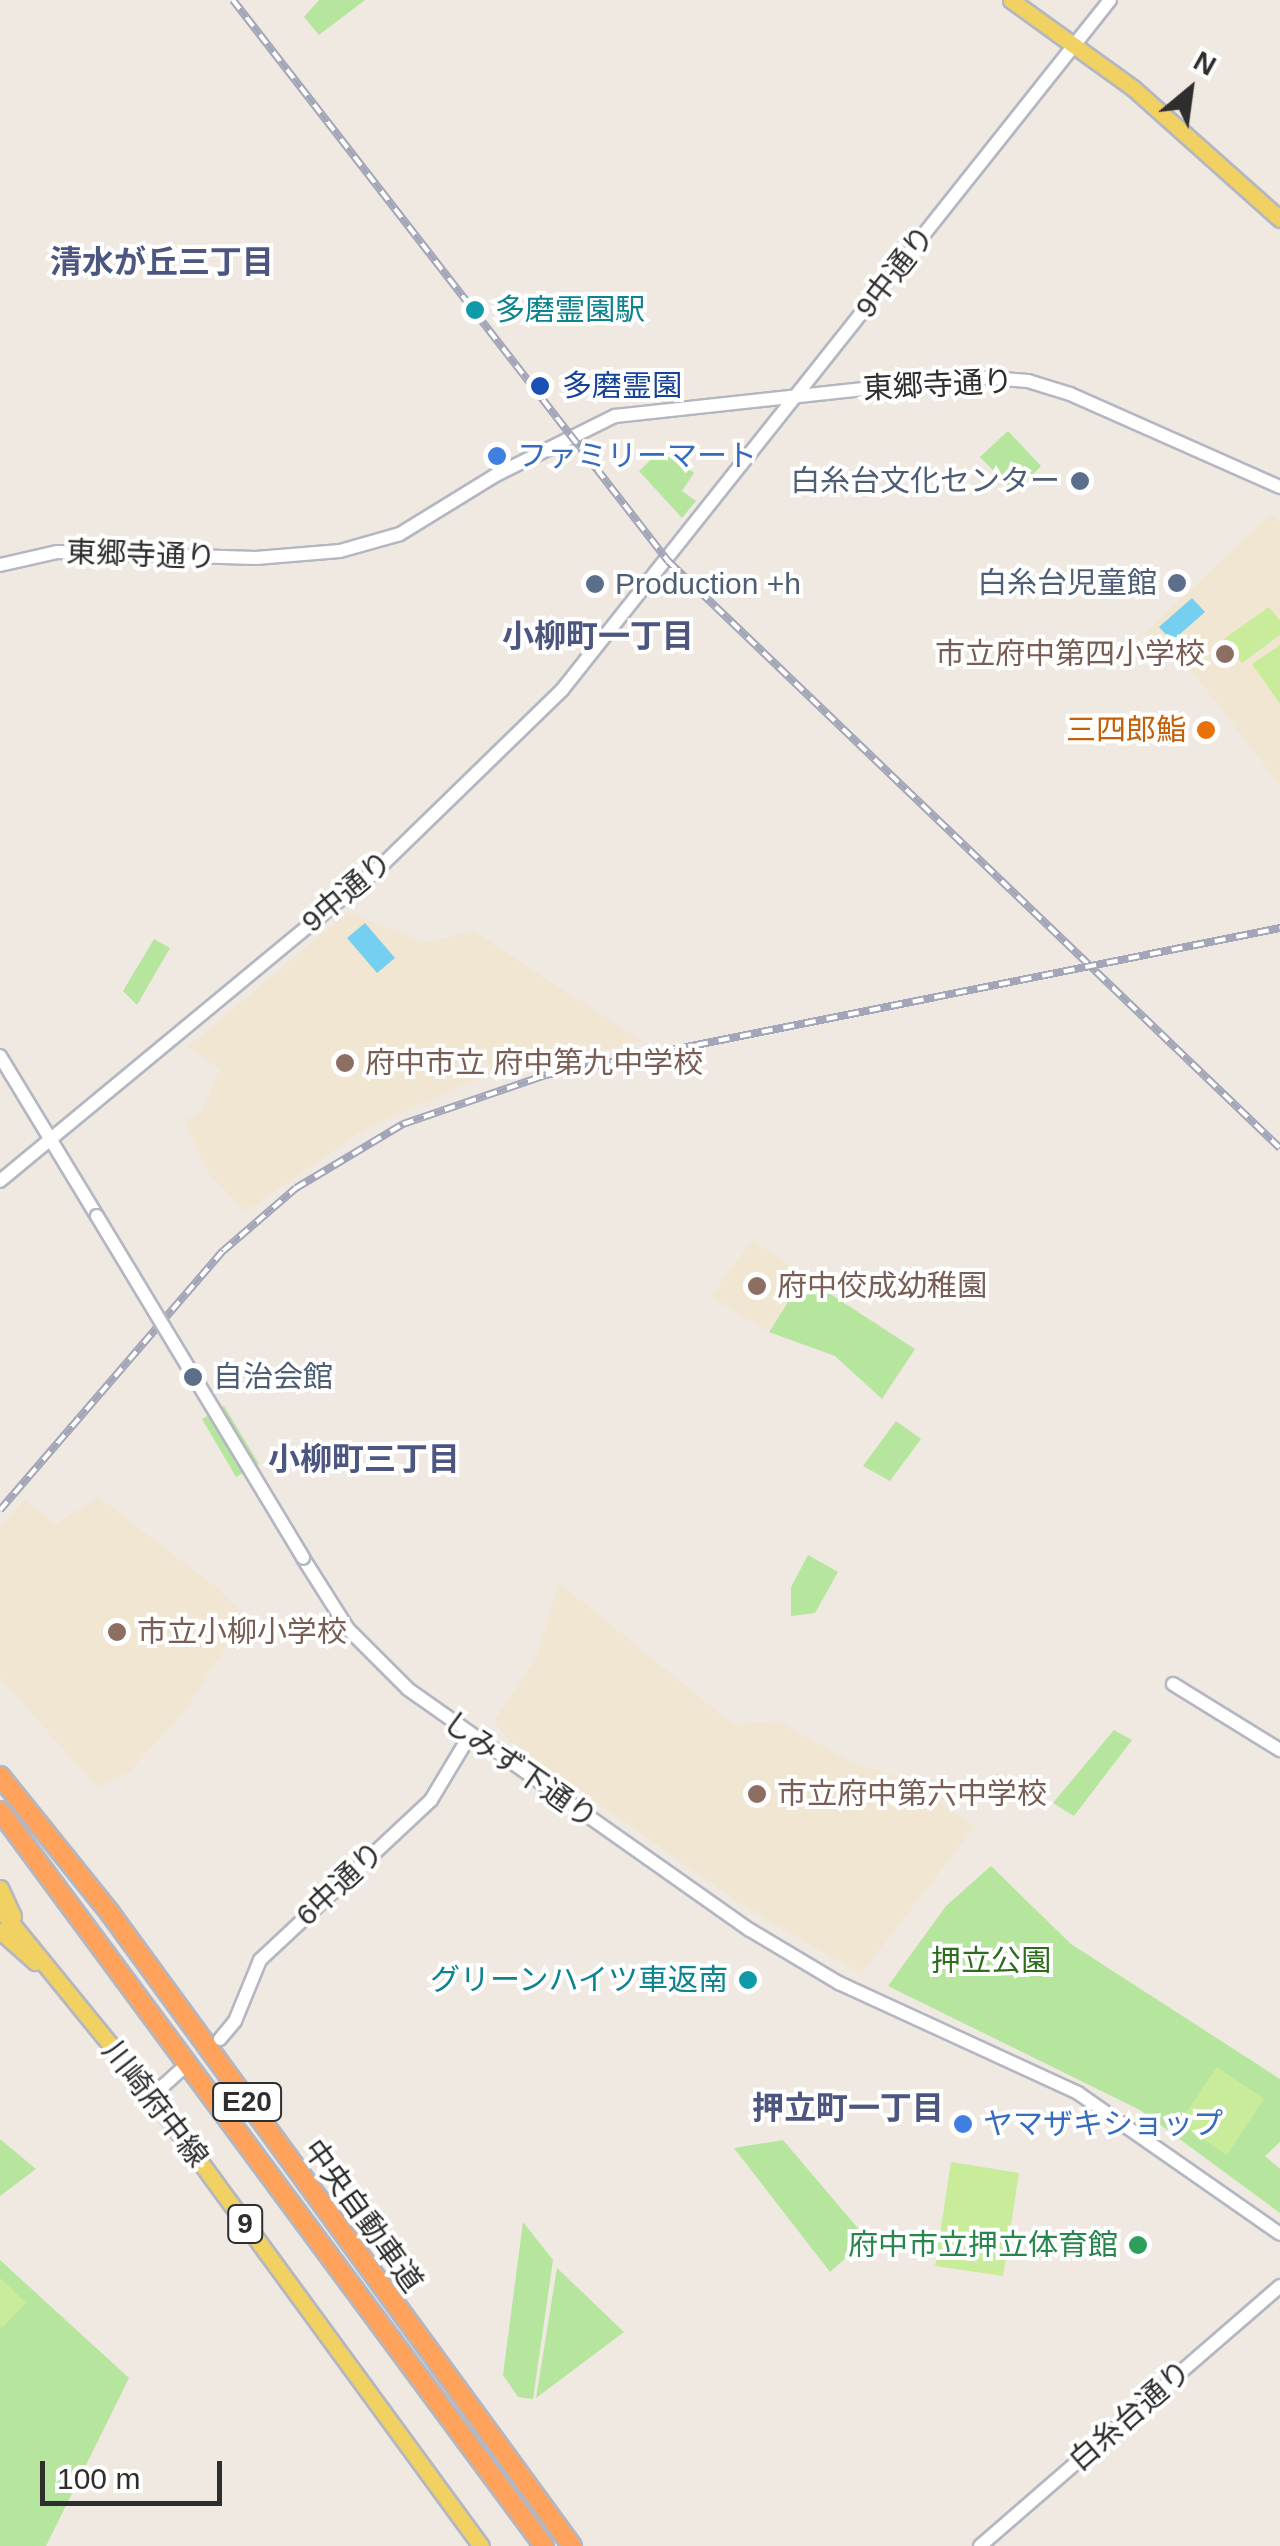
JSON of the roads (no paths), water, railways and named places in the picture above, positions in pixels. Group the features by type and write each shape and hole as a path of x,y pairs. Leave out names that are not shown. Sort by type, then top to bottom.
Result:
{"highway":[{"name":"中央自動車道","path":"0,1776 110,1914 486,2435 572,2546"},
{"name":"中央自動車道","path":"0,1810 544,2546"}],"main road":[{"path":"1011,0 1076,44 1280,219"},
{"path":"0,1888 20,1933"},
{"name":"川崎府中線","path":"0,1909 152,2096 481,2546"},
{"path":"0,1930 58,1980"}],"street":[{"name":"9中通り","path":"0,1181 422,827 576,675 1110,0"},
{"name":"東郷寺通り","path":"0,565 58,552 256,558 340,551 400,534 578,432 615,416 665,407 976,377 1028,380 1167,432 1280,487"},
{"name":"しみず下通り","path":"0,1056 303,1558 378,1662 470,1735 788,1954 1078,2093 1280,2234"},
{"path":"1173,1684 1280,1750"},
{"name":"6中通り","path":"220,2039 235,2021 260,1960 431,1800 470,1735"},
{"path":"152,2096 180,2070"},
{"name":"白糸台通り","path":"980,2546 1280,2286"}],"water":[{"path":"1192,598 1205,612 1172,641 1159,627"},
{"path":"365,923 395,958 377,973 347,938"}],"railway":[{"path":"233,0 668,561 1280,1148"},
{"path":"0,1510 223,1251 296,1188 403,1124 546,1075 1280,928"}],"place":[{"name":"多磨霊園駅","path":"475,310"},
{"name":"多磨霊園","path":"540,386"},
{"name":"ファミリーマート","path":"497,456"},
{"name":"白糸台文化センター","path":"1080,481"},
{"name":"白糸台児童館","path":"1177,583"},
{"name":"Production +h","path":"595,584"},
{"name":"市立府中第四小学校","path":"1225,654"},
{"name":"三四郎鮨","path":"1206,730"},
{"name":"府中市立 府中第九中学校","path":"345,1063"},
{"name":"府中佼成幼稚園","path":"757,1286"},
{"name":"自治会館","path":"193,1377"},
{"name":"市立小柳小学校","path":"117,1632"},
{"name":"市立府中第六中学校","path":"757,1794"},
{"name":"グリーンハイツ車返南","path":"748,1980"},
{"name":"ヤマザキショップ","path":"963,2124"},
{"name":"府中市立押立体育館","path":"1138,2245"}],"district":[{"name":"清水が丘三丁目","path":"162,262"},
{"name":"小柳町一丁目","path":"598,636"},
{"name":"小柳町三丁目","path":"364,1459"},
{"name":"押立町一丁目","path":"848,2108"}],"park label":[{"name":"押立公園","path":"991,1961"}]}
